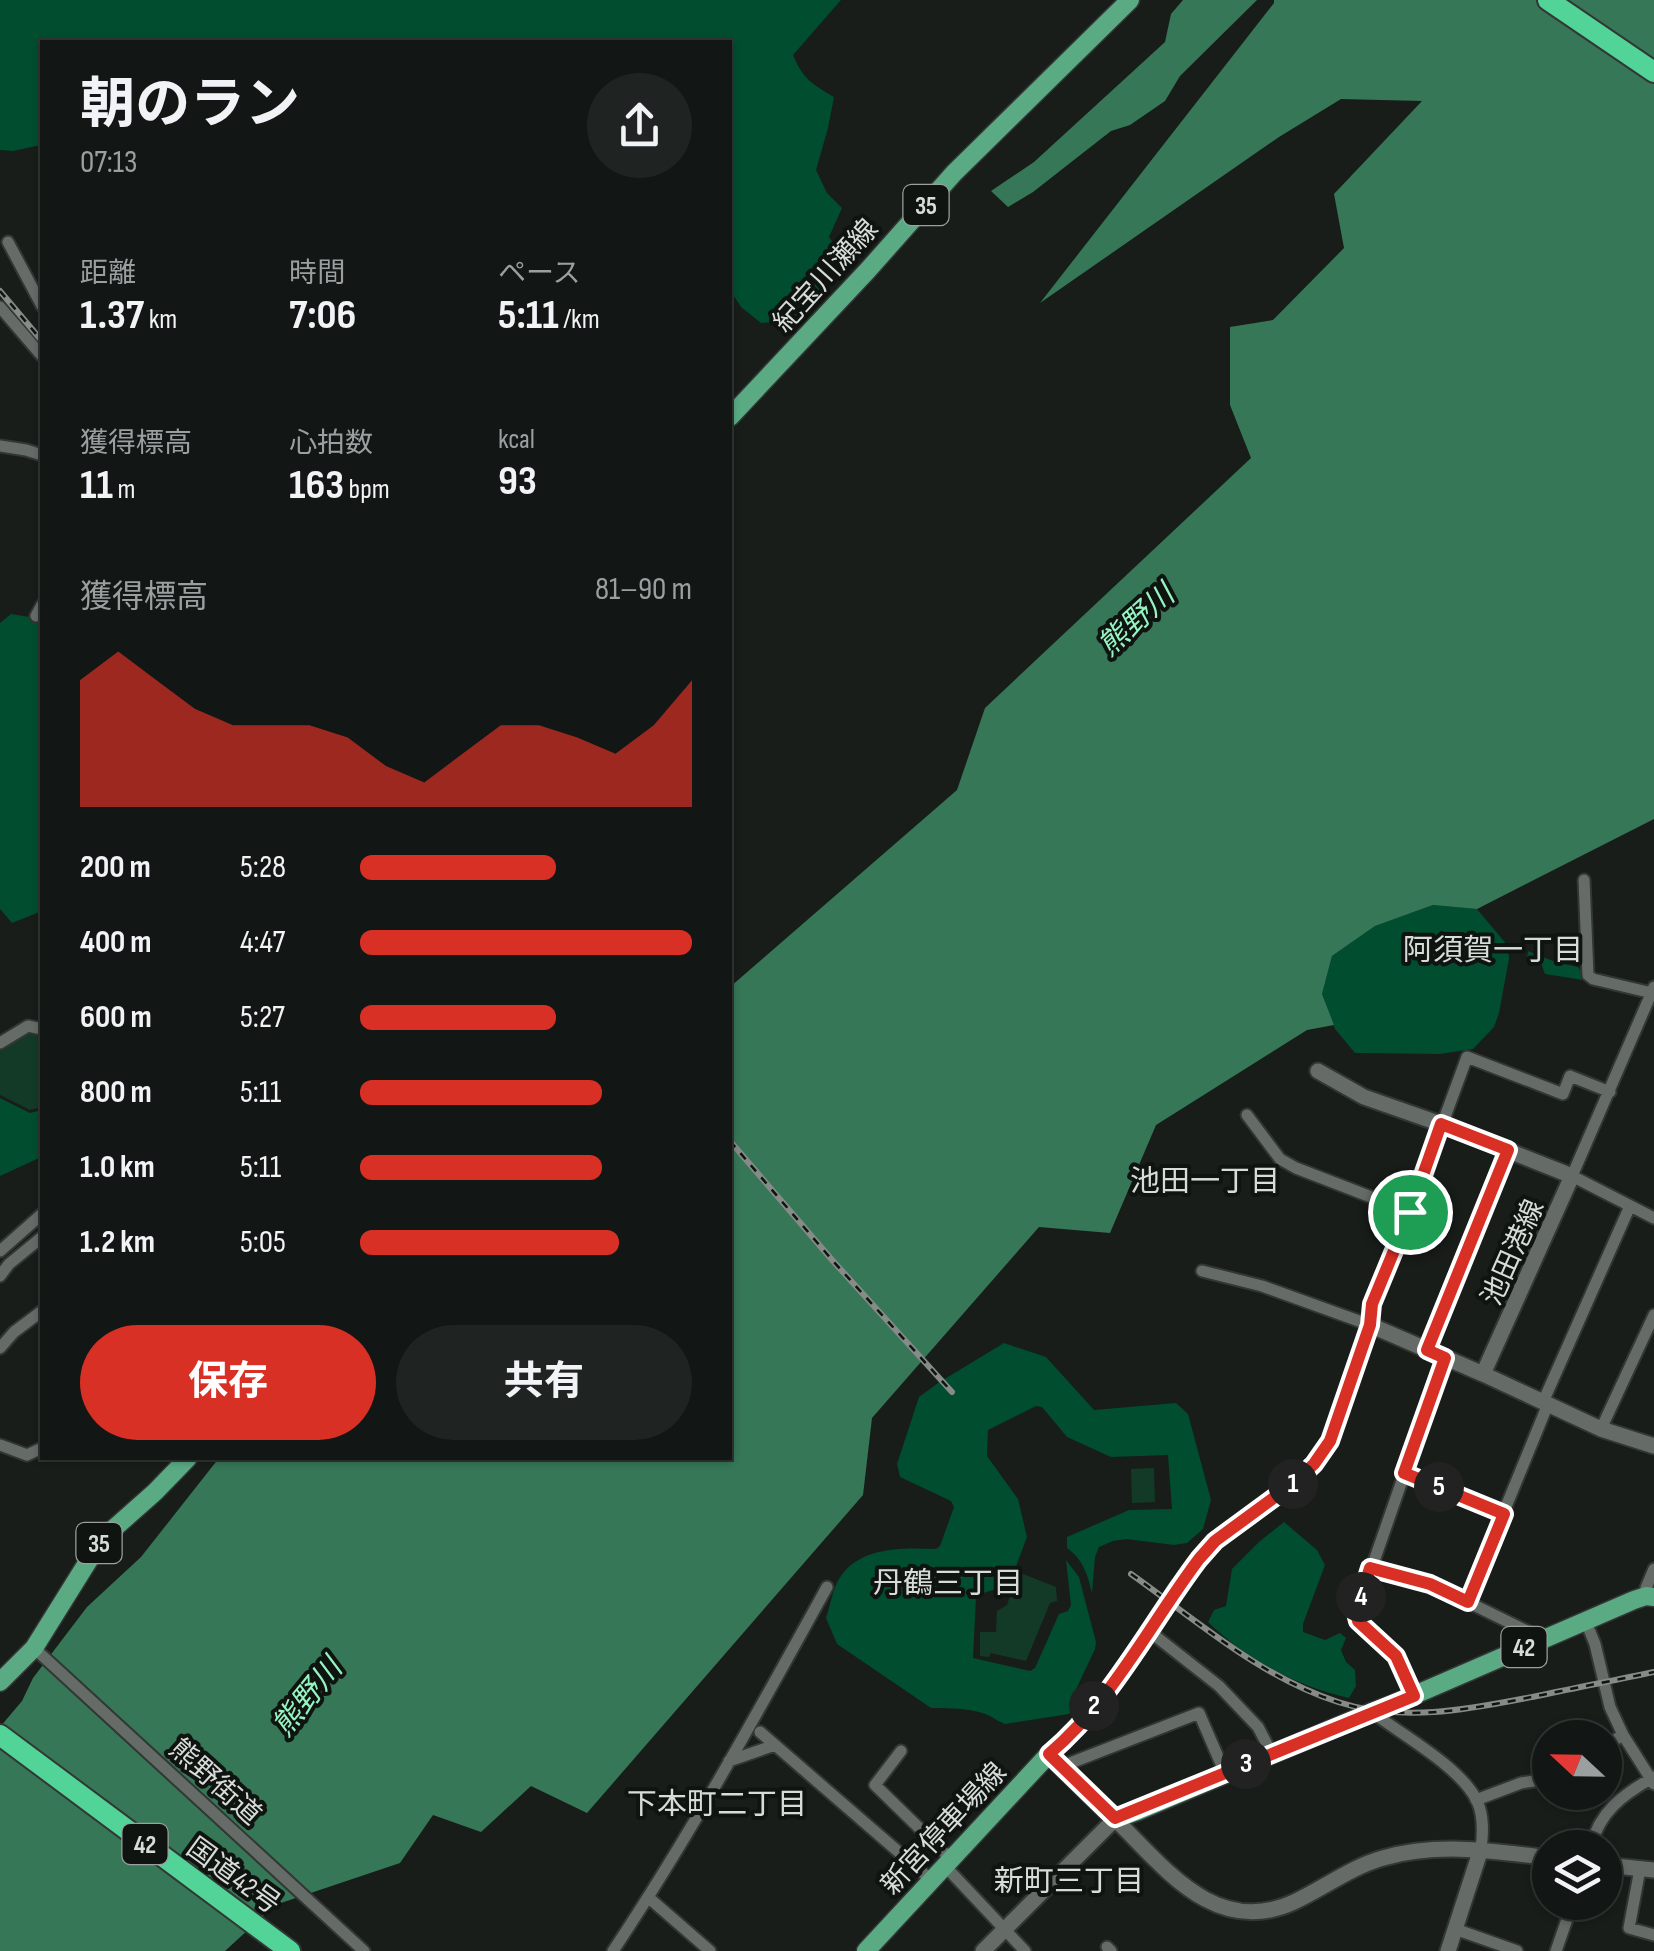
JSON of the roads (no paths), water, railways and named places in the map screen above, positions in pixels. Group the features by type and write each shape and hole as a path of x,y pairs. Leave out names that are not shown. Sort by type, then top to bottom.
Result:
{"highway":[{"path":"1548,0 1654,72"},
{"path":"1565,0 1654,61"},
{"name":"国道42号","path":"0,1738 290,1951"}],"main road":[{"name":"紀宝川瀬線","path":"732,415 954,173 1130,0"},
{"name":"35","path":"0,1682 37,1651 102,1539 186,1460"},
{"name":"42","path":"1115,1818 1650,1596"},
{"path":"1054,1761 1115,1818"},
{"name":"新宮停車場線","path":"866,1951 931,1880 1054,1761"}],"street":[{"path":"8,242 40,303"},
{"path":"0,307 40,354"},
{"path":"0,446 40,455"},
{"path":"1584,880 1588,975 1653,990 1572,1176 1654,1218"},
{"path":"0,1043 28,1026 40,1029"},
{"path":"1054,1761 1215,1541 1294,1483 1330,1441 1370,1325 1372,1304 1467,1058 1562,1094 1570,1076 1610,1092"},
{"name":"池田港線","path":"1318,1071 1364,1097 1572,1176 1483,1374"},
{"path":"1247,1115 1280,1159 1410,1212"},
{"path":"1427,1350 1508,1150"},
{"path":"1468,1602 1546,1403 1630,1206"},
{"path":"0,1251 40,1216"},
{"path":"0,1276 40,1239"},
{"path":"1202,1271 1262,1286 1370,1325 1601,1429 1654,1446"},
{"path":"0,1348 40,1312"},
{"path":"1601,1429 1654,1315"},
{"path":"1414,1696 1396,1656 1358,1621 1356,1613 1445,1358"},
{"path":"0,1445 27,1455 40,1449"},
{"path":"1404,1473 1504,1514"},
{"path":"1370,1568 1430,1584 1531,1634 1535,1642"},
{"path":"1650,1596 1654,1569"},
{"path":"614,1951 649,1898 827,1588"},
{"path":"1586,1622 1606,1696 1623,1735 1653,1780 1626,1793 1599,1820 1596,1830"},
{"path":"1149,1631 1218,1686 1258,1727 1272,1754"},
{"name":"熊野街道","path":"37,1651 364,1951"},
{"path":"1372,1712 1454,1772 1476,1800 1483,1832 1481,1849 1448,1951"},
{"path":"1054,1761 1199,1713 1225,1773"},
{"path":"760,1732 931,1880"},
{"path":"729,1761 775,1745"},
{"path":"901,1751 875,1785 1025,1951"},
{"path":"1476,1800 1532,1781"},
{"path":"983,1951 1115,1818 1194,1894 1246,1913 1278,1909 1379,1859 1430,1849 1481,1849 1532,1856"},
{"path":"1622,1867 1647,1870 1629,1928 1654,1935"},
{"path":"649,1898 710,1951"},
{"path":"1556,1951 1567,1920"},
{"path":"1455,1929 1517,1951"}],"water":[{"path":"1183,0 1257,0 1180,76 1165,101 1130,125 1111,131 1008,207 991,191 1034,162 1165,42 1171,14"},
{"name":"熊野川","path":"1654,0 1654,819 1477,909 1433,905 1375,926 1332,956 1322,994 1334,1025 1307,1030 1156,1125 1110,1233 1039,1227 872,1418 863,1495 587,1813 531,1786 481,1832 433,1815 400,1863 275,1905 225,1951 0,1951 0,1727 87,1607 141,1557 217,1460 732,1460 732,985 957,790 985,708 1251,458 1230,405 1230,327 1273,320 1344,248 1334,194 1422,101 1341,99 1279,137 1040,303 1274,3"}],"railway":[{"path":"0,291 40,339"},
{"path":"732,1143 952,1392"},
{"path":"1131,1574 1255,1663 1309,1691 1363,1709 1414,1713 1466,1709 1654,1672"}],"district":[{"name":"阿須賀一丁目","path":"1493,950"},
{"name":"池田一丁目","path":"1205,1181"},
{"name":"丹鶴三丁目","path":"948,1583"},
{"name":"下本町二丁目","path":"717,1804"},
{"name":"新町三丁目","path":"1069,1881"}]}
